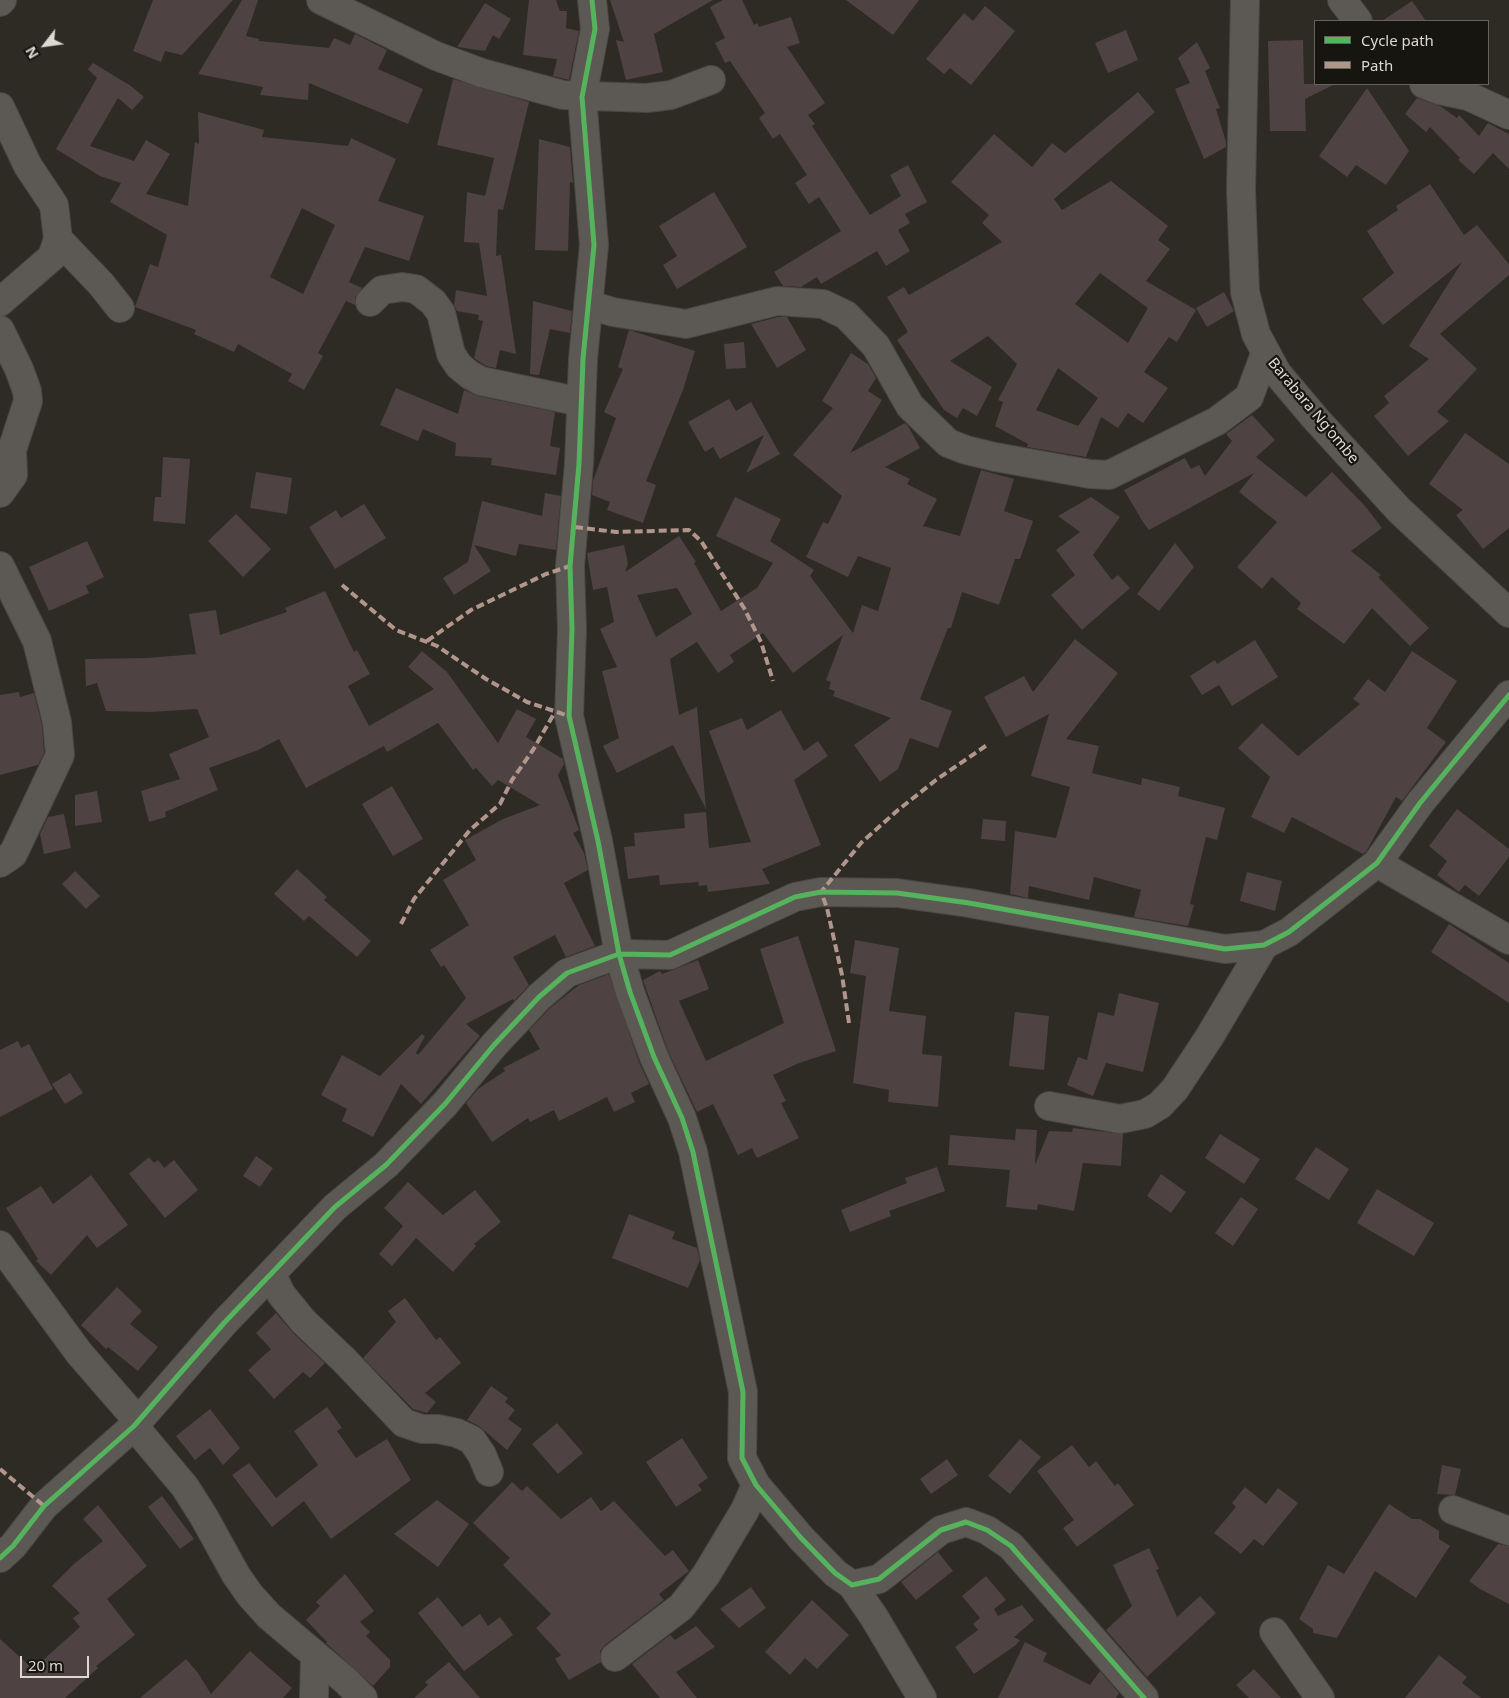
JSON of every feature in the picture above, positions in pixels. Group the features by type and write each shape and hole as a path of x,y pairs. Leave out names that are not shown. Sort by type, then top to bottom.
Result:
{"street":[{"path":"321,0 436,56 482,73 563,95 646,98 671,95 711,80"},
{"path":"592,0 595,29 582,97 594,245 581,402 575,527 570,566 572,629 569,716 598,841 619,954 630,992 654,1058 682,1118 693,1152 743,1392 742,1458 756,1484 835,1573 852,1585 874,1617 922,1698"},
{"name":"Barabara Ng'ombe","path":"1245,0 1241,190 1245,292 1250,317 1265,354 1277,373 1315,418 1399,510 1509,613"},
{"path":"1342,0 1357,20"},
{"path":"1426,85 1439,90 1468,96 1509,115"},
{"path":"0,107 28,166 54,206 58,238 52,257 0,302"},
{"path":"58,238 101,284 120,308"},
{"path":"370,302 382,290 402,287 416,289 434,302 441,313 451,354 459,366 470,375 481,381 581,402"},
{"path":"590,305 613,312 686,324 702,322 777,301 801,301 823,304 846,315 876,346 910,406 948,443 966,450 1090,474 1109,475 1218,421 1249,397 1265,354"},
{"path":"0,330 19,369 27,391 28,401 12,450 13,475 0,493"},
{"path":"0,566 37,640 57,722 60,755 13,854 0,863"},
{"path":"0,1558 13,1546 44,1506 136,1424 224,1323 335,1207 386,1165 444,1104 494,1045 539,997 568,973 619,954 670,955 796,897 821,892 897,893 968,903 1225,949 1264,945 1289,932 1377,863 1420,803 1509,695"},
{"path":"1377,863 1509,940"},
{"path":"1049,1106 1120,1119 1145,1114 1160,1105 1175,1089 1210,1036 1264,945"},
{"path":"0,1245 79,1353 185,1487 236,1575 250,1594 269,1616 363,1698"},
{"path":"272,1275 281,1294 303,1321 344,1360 404,1423 422,1429 438,1429 457,1433 472,1440 490,1472"},
{"path":"615,1657 681,1608 706,1575 745,1510 756,1484"},
{"path":"1453,1510 1509,1531"},
{"path":"852,1585 879,1579 941,1530 966,1522 988,1530 1011,1546 1144,1698"},
{"path":"1274,1632 1320,1698"},
{"path":"314,1698 315,1655"}],"building":[{"path":"153,0 233,0 182,55 165,51 161,62 133,51"},
{"path":"242,0 258,0 246,36 259,39 259,41 329,48 334,38 350,45 355,34 387,50 378,69 423,89 408,124 309,83 308,100 260,95 263,87 198,74"},
{"path":"529,0 556,0 560,11 567,11 566,28 579,31 569,80 553,76 557,59 523,55"},
{"path":"610,0 713,0 654,34 663,72 626,80 616,40 624,42"},
{"path":"723,0 742,0 754,25 757,23 759,27 791,17 800,43 787,47 825,103 808,115 815,124 812,126 870,215 901,196 890,175 908,165 927,202 905,214 910,223 898,230 910,251 886,266 877,251 821,284 817,277 801,287 783,286 774,272 841,231 819,197 809,204 795,183 807,175 780,134 773,139 759,118 765,113 730,61 725,63 715,43 725,38 710,7"},
{"path":"846,0 919,0 893,35"},
{"path":"1412,1 1425,20 1384,20"},
{"path":"485,3 511,19 499,39 493,35 485,51 457,47"},
{"path":"985,6 1015,31 971,85 950,68 944,74 926,59 964,13 973,21"},
{"path":"1126,30 1138,60 1108,73 1095,43"},
{"path":"1303,40 1304,84 1333,85 1305,99 1306,131 1270,131 1268,41"},
{"path":"1197,42 1210,68 1205,71 1220,108 1216,109 1226,142 1226,147 1204,159 1175,89 1190,83 1178,58"},
{"path":"93,63 131,86 144,97 132,110 118,98 90,146 134,161 146,140 170,154 146,194 188,206 195,142 199,144 198,112 264,130 262,137 348,146 351,138 396,159 378,201 424,216 409,261 365,247 349,282 362,288 355,298 355,305 346,301 318,353 323,356 304,390 288,381 292,374 238,344 234,352 194,334 196,330 135,307 150,264 158,267 167,235 110,202 121,183 100,176 56,149 97,78 88,69","holes":["302,208 335,225 303,294 270,277"]},
{"path":"453,79 529,102 503,210 498,209 496,256 501,255 516,354 500,350 496,368 486,366 474,358 483,321 478,320 479,315 457,311 454,305 456,290 487,296 479,243 464,242 467,192 485,196 494,158 437,145"},
{"path":"1367,88 1409,151 1386,185 1356,165 1347,177 1319,156"},
{"path":"1138,92 1155,112 1054,199 1062,210 1111,181 1168,226 1158,240 1170,249 1146,281 1196,310 1177,342 1169,337 1144,372 1168,388 1143,423 1128,413 1118,428 1101,417 1086,457 1027,447 1028,444 995,426 1003,402 998,400 1017,364 988,336 950,361 992,387 977,416 963,408 957,418 944,410 897,340 908,332 887,297 904,287 909,295 1002,242 982,223 989,215 951,182 994,134 1032,167 1052,143 1065,153","holes":["1100,273 1148,308 1128,343 1075,304","1058,368 1098,398 1078,426 1036,410"]},
{"path":"1417,98 1440,106 1457,118 1459,115 1479,136 1488,123 1509,134 1509,169 1493,153 1474,174 1458,160 1460,158 1430,127 1426,132 1405,114"},
{"path":"539,139 570,147 573,183 570,182 568,251 535,250"},
{"path":"1430,184 1464,235 1477,225 1509,264 1509,275 1440,334 1477,369 1437,412 1449,421 1408,456 1374,416 1389,403 1384,396 1429,359 1409,346 1462,262 1383,325 1362,299 1394,273 1367,231 1398,210 1396,206"},
{"path":"714,192 747,247 677,289 663,265 677,256 659,226"},
{"path":"1224,292 1234,311 1207,327 1196,308"},
{"path":"533,301 572,311 570,333 550,329 539,375 530,374"},
{"path":"778,317 787,317 806,350 777,368 751,324"},
{"path":"629,330 695,351 683,390 646,481 656,485 643,523 607,510 610,502 592,495 593,481 616,418 604,412 623,369 618,367"},
{"path":"744,342 746,368 726,369 724,344"},
{"path":"851,353 868,364 876,378 868,391 882,400 850,453 905,423 908,426 920,448 885,467 910,479 907,484 937,499 923,526 960,536 981,470 1014,479 1004,511 1033,521 1020,559 1015,559 999,605 962,592 951,628 948,628 920,699 952,711 938,748 910,738 898,769 880,782 854,745 891,718 833,696 835,691 829,689 831,682 826,680 843,635 793,673 763,633 730,655 734,662 718,673 697,642 670,659 679,715 697,707 706,809 673,745 617,773 603,746 619,738 602,671 617,667 600,629 614,622 607,587 593,590 587,553 624,545 628,564 625,572 679,536 696,562 694,563 721,611 757,588 773,563 716,536 735,497 781,519 770,541 814,570 810,576 853,633 862,605 878,611 891,568 858,556 848,577 806,557 823,522 828,524 842,496 793,455 833,408 822,401","holes":["677,588 692,614 656,637 637,595"]},
{"path":"396,388 458,414 464,390 478,396 555,412 550,446 560,448 556,475 491,465 492,458 455,456 456,443 423,429 418,441 380,425"},
{"path":"729,399 736,411 751,402 780,454 746,473 764,435 720,459 713,447 705,452 688,422"},
{"path":"1252,415 1275,440 1256,457 1306,497 1332,472 1365,506 1382,528 1351,551 1381,575 1378,577 1429,628 1410,646 1372,608 1344,644 1297,609 1301,603 1272,577 1262,589 1237,567 1277,522 1239,492 1254,473 1149,530 1143,522 1124,490 1185,458 1191,469 1199,465 1205,476 1232,441 1226,434"},
{"path":"1465,433 1509,464 1509,528 1483,549 1456,515 1463,510 1429,484"},
{"path":"163,457 190,459 185,524 153,521 155,497 161,497"},
{"path":"256,472 292,478 287,514 250,508"},
{"path":"545,493 561,496 556,550 519,544 516,556 474,545 491,571 454,595 443,578 468,562 482,501 542,516"},
{"path":"1091,497 1120,517 1093,555 1112,580 1118,575 1130,588 1082,630 1051,595 1075,575 1056,550 1080,532 1058,516"},
{"path":"364,504 386,538 335,569 309,527 336,510 341,518"},
{"path":"236,514 271,549 243,577 208,541"},
{"path":"87,541 104,577 86,586 89,593 49,611 29,567"},
{"path":"1175,543 1194,567 1159,611 1137,594"},
{"path":"325,591 354,652 357,650 370,674 348,686 369,726 434,689 408,667 422,651 447,672 498,743 517,709 536,719 526,737 563,759 564,764 558,775 579,830 573,833 584,853 588,870 564,883 595,946 566,957 555,935 513,957 529,985 514,1001 513,999 466,1024 480,1036 421,1104 401,1084 373,1137 342,1121 347,1109 321,1095 342,1055 380,1076 422,1034 425,1036 416,1053 418,1055 466,998 444,965 441,967 430,950 469,925 443,880 476,860 465,840 503,819 540,805 498,780 492,786 476,768 473,770 438,723 387,752 384,746 306,788 279,739 258,750 209,768 218,790 165,812 166,817 149,822 141,791 180,779 169,754 209,737 197,709 151,712 106,711 97,683 86,686 85,659 147,658 196,654 189,614 216,610 220,635 287,612 285,608"},
{"path":"1075,639 1118,673 1066,739 1099,746 1092,773 1141,785 1142,778 1180,787 1178,796 1225,808 1217,840 1206,837 1190,904 1194,905 1188,926 1134,917 1141,890 1094,877 1089,900 1029,886 1028,898 1010,894 1015,831 1056,838 1070,787 1031,776 1049,714 1006,737 984,697 1024,676 1033,692"},
{"path":"1255,640 1278,677 1232,706 1219,685 1202,695 1190,676 1215,660 1217,664"},
{"path":"1412,651 1457,681 1427,728 1446,742 1402,801 1396,797 1366,852 1363,854 1292,817 1284,833 1251,817 1270,777 1238,748 1262,723 1298,756 1360,704 1353,699 1368,679 1385,692"},
{"path":"19,692 20,697 34,693 42,725 44,753 38,765 0,775 0,695"},
{"path":"781,710 804,751 818,741 828,756 794,780 821,845 762,869 770,884 708,892 707,885 699,886 698,882 660,885 659,875 628,879 624,847 635,846 634,833 685,828 684,814 706,812 709,848 751,842 709,731 742,718 747,730"},
{"path":"392,786 423,839 393,856 362,804"},
{"path":"97,791 102,822 75,826 75,795"},
{"path":"1457,809 1509,849 1509,857 1479,896 1465,885 1459,892 1437,875 1447,861 1429,846"},
{"path":"64,814 71,848 44,854 40,834 48,817"},
{"path":"983,819 1006,821 1005,841 981,839"},
{"path":"297,869 327,897 324,900 371,941 357,957 309,916 304,921 274,894"},
{"path":"75,871 100,896 86,909 62,884"},
{"path":"1247,872 1282,881 1275,911 1240,901"},
{"path":"1449,924 1509,963 1509,1003 1431,952"},
{"path":"798,936 836,1051 799,1063 773,1075 786,1101 781,1103 799,1138 757,1158 752,1148 738,1155 713,1104 697,1112 668,1051 643,980 660,971 662,974 698,960 709,989 679,1001 706,1061 784,1023 760,949"},
{"path":"855,940 899,948 889,1011 926,1016 922,1054 942,1056 938,1107 888,1102 889,1090 853,1083 866,976 850,973"},
{"path":"609,974 639,1062 649,1084 631,1093 635,1102 614,1112 607,1097 559,1121 554,1110 530,1122 528,1118 492,1142 466,1103 478,1089 505,1071 503,1068 540,1049 529,1030 550,1008 579,985"},
{"path":"1119,993 1159,1003 1143,1072 1106,1063 1093,1096 1067,1085 1078,1057 1087,1060 1098,1012 1114,1016"},
{"path":"1015,1012 1049,1016 1044,1070 1009,1066"},
{"path":"18,1041 21,1048 29,1044 53,1089 0,1117 0,1050"},
{"path":"70,1073 83,1093 65,1104 52,1084"},
{"path":"1073,1128 1123,1134 1121,1166 1083,1163 1074,1211 1038,1204 1037,1210 1006,1207 1010,1170 948,1165 950,1135 1015,1140 1016,1129 1037,1130 1035,1165 1049,1131 1072,1132"},
{"path":"1220,1134 1260,1159 1244,1184 1205,1158"},
{"path":"1316,1147 1349,1169 1329,1200 1295,1179"},
{"path":"256,1156 273,1168 260,1187 243,1176"},
{"path":"149,1157 154,1163 158,1160 164,1168 174,1160 198,1190 165,1218 129,1174"},
{"path":"937,1167 945,1191 889,1211 891,1216 850,1232 841,1210 907,1183 905,1178"},
{"path":"1161,1174 1186,1192 1171,1213 1147,1196"},
{"path":"91,1175 128,1225 97,1248 87,1235 51,1275 36,1261 38,1259 6,1208 41,1186 53,1204"},
{"path":"408,1182 443,1215 475,1190 501,1222 474,1244 476,1246 453,1272 416,1238 392,1266 379,1254 403,1226 384,1208"},
{"path":"1377,1189 1434,1223 1414,1256 1357,1223"},
{"path":"1241,1197 1258,1209 1233,1246 1215,1233"},
{"path":"629,1214 675,1232 672,1239 697,1248 700,1260 688,1288 612,1258"},
{"path":"117,1287 142,1311 130,1324 158,1347 138,1371 108,1347 106,1349 81,1325"},
{"path":"405,1298 436,1340 440,1337 461,1363 425,1393 436,1402 427,1413 413,1409 363,1358 396,1322 388,1311"},
{"path":"276,1313 292,1332 325,1363 310,1378 303,1372 274,1399 248,1370 271,1349 256,1333"},
{"path":"491,1386 508,1398 505,1402 515,1410 508,1419 522,1429 507,1450 479,1426 467,1420"},
{"path":"327,1407 342,1428 337,1431 356,1458 387,1439 411,1480 331,1539 304,1501 272,1527 232,1475 249,1463 276,1498 318,1465 294,1431"},
{"path":"210,1409 240,1448 223,1465 210,1448 195,1460 176,1436"},
{"path":"557,1423 583,1453 558,1474 532,1444"},
{"path":"682,1438 708,1478 698,1485 702,1490 676,1507 646,1462"},
{"path":"1020,1439 1041,1457 1010,1494 988,1476"},
{"path":"1072,1445 1089,1467 1096,1461 1115,1486 1118,1483 1134,1505 1077,1547 1063,1528 1074,1520 1037,1471"},
{"path":"947,1459 958,1475 931,1494 920,1479"},
{"path":"1442,1465 1461,1469 1455,1495 1437,1494"},
{"path":"512,1482 522,1491 527,1486 561,1519 591,1497 601,1511 614,1501 665,1556 673,1550 689,1571 659,1594 664,1600 605,1645 600,1651 601,1662 569,1680 555,1659 561,1655 536,1628 551,1614 503,1565 510,1558 473,1523"},
{"path":"1245,1487 1266,1504 1278,1488 1298,1503 1263,1546 1254,1539 1241,1554 1214,1533 1236,1507 1232,1503"},
{"path":"162,1496 194,1539 180,1549 148,1507"},
{"path":"437,1500 469,1524 438,1567 394,1534"},
{"path":"1389,1504 1412,1519 1420,1519 1439,1531 1439,1539 1450,1546 1416,1598 1375,1571 1337,1638 1313,1633 1313,1629 1299,1619 1328,1565 1344,1574"},
{"path":"98,1505 147,1566 107,1599 135,1635 96,1666 98,1668 65,1698 0,1698 0,1639 33,1669 80,1627 73,1618 80,1613 52,1586 75,1563 103,1541 83,1519"},
{"path":"1498,1544 1509,1546 1509,1604 1469,1581"},
{"path":"1149,1548 1159,1569 1156,1570 1177,1617 1200,1596 1216,1613 1147,1677 1106,1630 1132,1606 1113,1565"},
{"path":"938,1552 953,1571 916,1600 901,1582"},
{"path":"345,1574 374,1611 360,1622 370,1632 366,1636 390,1660 390,1667 373,1686 326,1643 306,1620 320,1606 316,1602"},
{"path":"986,1576 1006,1600 994,1609 998,1616 1022,1605 1034,1620 1014,1637 1020,1640 1016,1645 974,1674 955,1647 978,1630 973,1624 980,1618 962,1596"},
{"path":"751,1587 766,1608 739,1628 720,1609"},
{"path":"438,1597 462,1627 480,1614 488,1626 500,1617 513,1635 464,1671 418,1613"},
{"path":"812,1600 849,1635 817,1669 805,1658 790,1675 765,1652"},
{"path":"696,1626 715,1647 676,1672 697,1698 660,1698 632,1664 670,1635 675,1640"},
{"path":"1025,1642 1047,1653 1043,1661 1090,1685 1100,1671 1119,1693 1116,1698 998,1698"},
{"path":"250,1651 292,1688 283,1698 140,1698 186,1659 198,1673 211,1694"},
{"path":"1439,1655 1467,1677 1462,1683 1481,1698 1405,1698"},
{"path":"449,1662 480,1698 414,1698 428,1685 425,1682"},
{"path":"1254,1669 1281,1698 1249,1698 1236,1685"}],"marked path":[{"path":"575,527 616,532 689,530 701,541 744,608 761,642 773,681"},
{"path":"427,641 471,610 546,574 570,566"},
{"path":"342,585 396,630 437,646 486,679 527,702 569,716"},
{"path":"401,924 414,899 470,830 500,804 512,780 533,750 555,712"},
{"path":"849,1023 842,975 827,908 821,892 861,843 898,810 936,780 987,745"},
{"path":"0,1469 44,1506"}],"cycle path":[{"path":"592,0 595,29 582,97 594,245 583,359 579,464 570,566 572,629 569,716 598,841 619,954 630,992 654,1057 682,1118 693,1152 743,1392 742,1458 756,1485 801,1538 835,1573 852,1585 879,1579 941,1530 966,1522 987,1530 1011,1546 1144,1698"},
{"path":"0,1558 13,1546 44,1506 134,1426 224,1323 335,1207 386,1165 445,1104 494,1045 539,997 567,973 619,954 670,955 795,897 821,892 897,893 969,903 1225,949 1264,945 1289,932 1377,863 1420,803 1509,695"}]}
